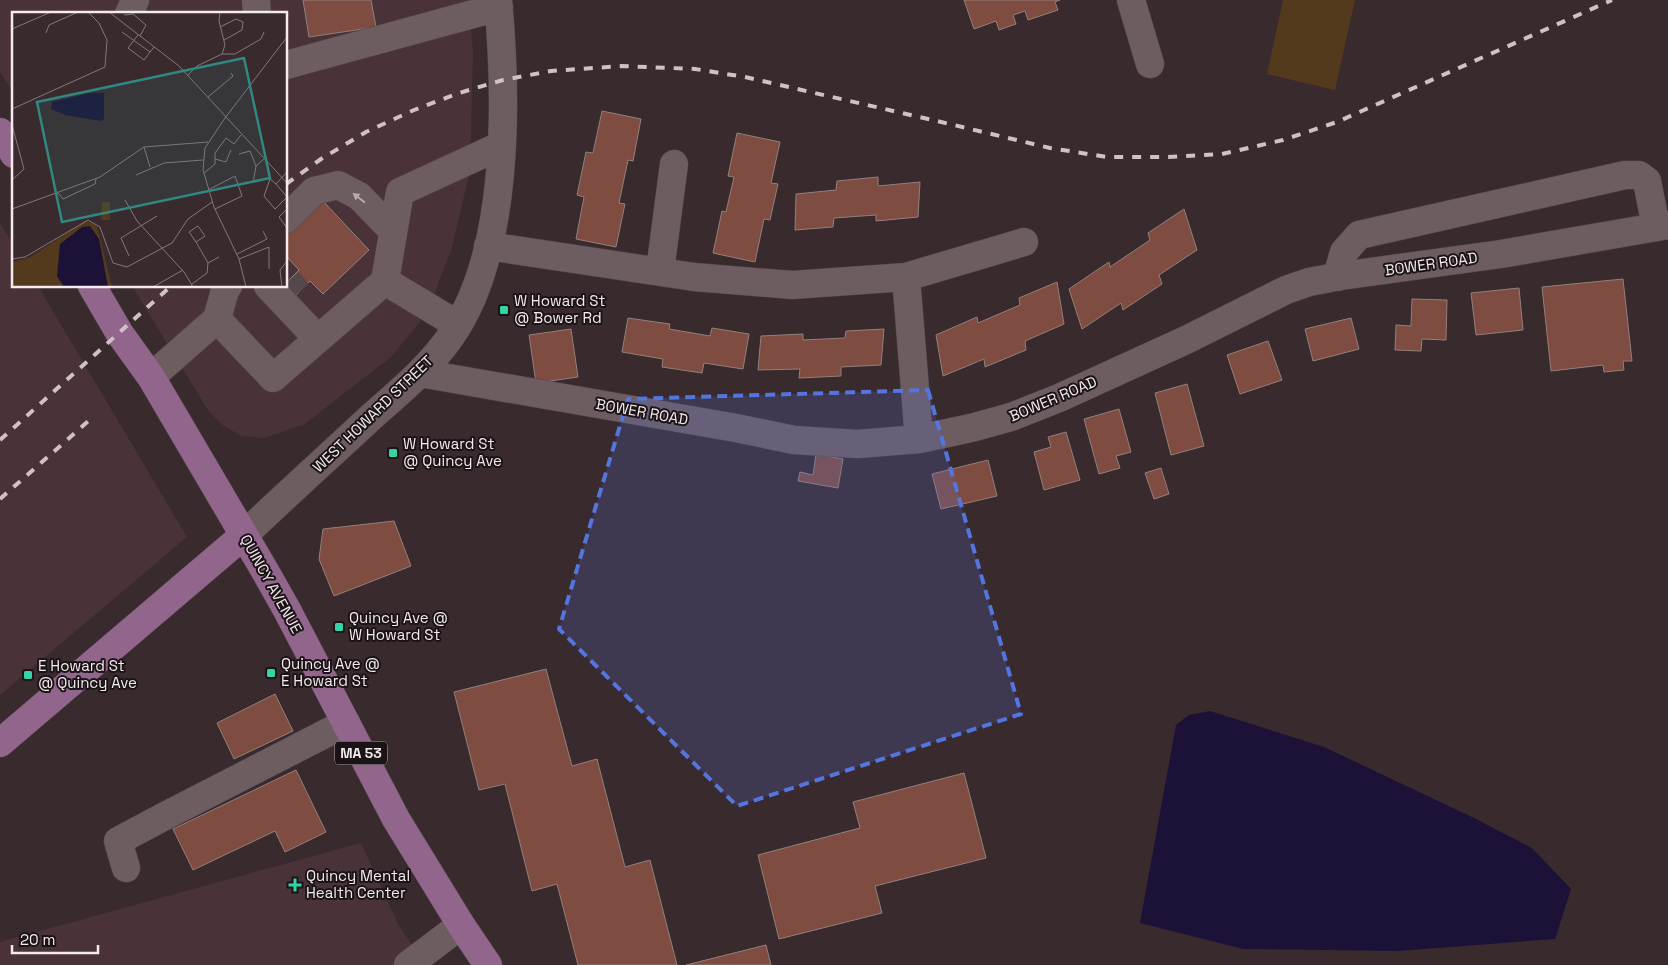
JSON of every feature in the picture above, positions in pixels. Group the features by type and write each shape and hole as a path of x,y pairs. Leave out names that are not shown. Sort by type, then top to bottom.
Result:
{"main road":[{"path":"0,132 12,151"},
{"name":"QUINCY AVENUE","path":"93,288 120,334 151,377 287,610 396,819 461,925 488,965"},
{"path":"0,743 244,535"}],"street":[{"path":"130,12 134,0"},
{"path":"1130,0 1150,64"},
{"path":"288,64 498,3"},
{"name":"WEST HOWARD STREET","path":"244,535 420,373 451,336 471,298 488,246 497,193 502,145 503,80 498,3"},
{"path":"216,319 274,378 385,281 400,192 502,145"},
{"path":"660,271 674,164"},
{"path":"1337,277 1344,252 1359,235 1625,175 1638,175 1647,181 1662,226"},
{"path":"288,217 314,191 338,185 359,196 393,232"},
{"name":"BOWER ROAD","path":"420,373 736,428 794,440 858,444 919,439 1011,417 1058,398 1186,340 1286,290 1309,282 1501,254 1662,226"},
{"path":"488,246 694,277 792,285 906,277 1024,242"},
{"path":"906,277 919,439"},
{"path":"385,281 458,325"},
{"path":"151,377 216,319 226,288"},
{"path":"287,288 324,334"},
{"path":"126,868 118,841 163,816 346,723"},
{"path":"408,965 461,925"}],"highlighted area":[{"path":"928,390 1021,714 737,806 559,629 628,399"}],"shaded area":[{"path":"0,0 468,0 473,52 470,170 452,248 427,313 392,356 305,424 264,438 241,436 221,424 208,410 133,288 288,288 288,12 12,12 12,91 0,72"},
{"path":"1283,0 1355,0 1335,90 1267,74"},
{"path":"0,223 12,243 12,288 39,288 187,537 0,695"},
{"path":"1210,711 1324,747 1474,818 1532,848 1571,889 1555,939 1398,951 1243,949 1140,923 1176,725 1189,715"},
{"name":"Quincy Mental Health Center","path":"361,843 399,926 426,965 0,965 0,942"}],"building":[{"path":"303,0 371,0 376,27 309,37"},
{"path":"964,0 1060,0 1055,2 1058,10 1028,20 1025,11 1013,15 1016,24 999,30 996,21 974,29"},
{"path":"602,111 641,119 633,161 628,160 619,203 625,204 616,247 576,239 584,197 577,195 586,152 593,153"},
{"path":"737,133 780,142 771,183 778,184 770,220 764,219 755,262 713,253 722,211 726,212 734,177 728,176"},
{"path":"878,177 878,186 920,182 918,217 876,221 876,215 834,218 833,227 795,230 796,194 836,190 837,181"},
{"path":"322,200 369,250 323,294 310,281 291,300 287,288 288,281 299,270 288,258 288,232"},
{"path":"1184,209 1197,250 1159,275 1162,284 1123,310 1121,303 1082,329 1069,289 1109,262 1110,267 1150,240 1148,233"},
{"path":"1623,279 1632,361 1623,361 1624,370 1604,372 1603,365 1551,371 1542,287"},
{"path":"1057,282 1064,324 1025,341 1026,350 985,367 984,359 943,376 936,335 977,317 978,323 1020,305 1019,298"},
{"path":"1519,288 1523,330 1476,335 1471,293"},
{"path":"1412,299 1447,300 1446,340 1422,339 1421,351 1395,350 1396,325 1411,326"},
{"path":"628,318 670,324 669,329 710,336 712,328 749,334 743,369 704,363 702,373 662,367 663,359 622,352"},
{"path":"1351,318 1359,349 1313,361 1305,329"},
{"path":"571,329 578,377 536,383 529,335"},
{"path":"884,329 881,365 841,367 841,376 799,378 800,369 758,370 761,336 803,334 803,340 845,338 846,331"},
{"path":"1268,341 1282,380 1240,394 1227,355"},
{"path":"1187,384 1204,446 1171,455 1155,393"},
{"path":"1119,409 1131,452 1116,456 1120,468 1099,474 1084,419"},
{"path":"1066,432 1080,480 1044,490 1034,452 1051,447 1048,437"},
{"path":"816,454 843,459 838,488 798,481 800,472 813,475"},
{"path":"988,460 997,496 941,509 932,474"},
{"path":"1161,468 1169,494 1154,499 1145,473"},
{"path":"394,521 411,566 334,596 319,559 323,529"},
{"path":"546,669 572,766 597,759 625,867 650,860 677,965 578,965 557,884 532,891 505,784 479,790 454,692"},
{"path":"275,694 293,731 234,759 217,723"},
{"path":"296,770 326,832 285,852 275,831 193,870 173,829"},
{"path":"964,773 986,858 875,886 882,913 779,939 758,855 860,828 853,802"},
{"path":"766,945 771,965 686,965"}],"tunnel":[{"path":"288,281 298,293"}],"railway":[{"path":"288,183 321,159 366,132 414,110 459,93 503,80 551,71 622,66 695,69 745,77 1050,148 1107,157 1166,157 1222,154 1283,140 1337,122 1612,0"},
{"path":"0,440 169,288"},
{"path":"0,499 93,417"}],"place":[{"name":"W Howard St @ Bower Rd","path":"504,310"},
{"name":"W Howard St @ Quincy Ave","path":"393,453"},
{"name":"Quincy Ave @ W Howard St","path":"339,627"},
{"name":"Quincy Ave @ E Howard St","path":"271,673"},
{"name":"E Howard St @ Quincy Ave","path":"28,675"},
{"name":"Quincy Mental Health Center","path":"295,885"}]}
